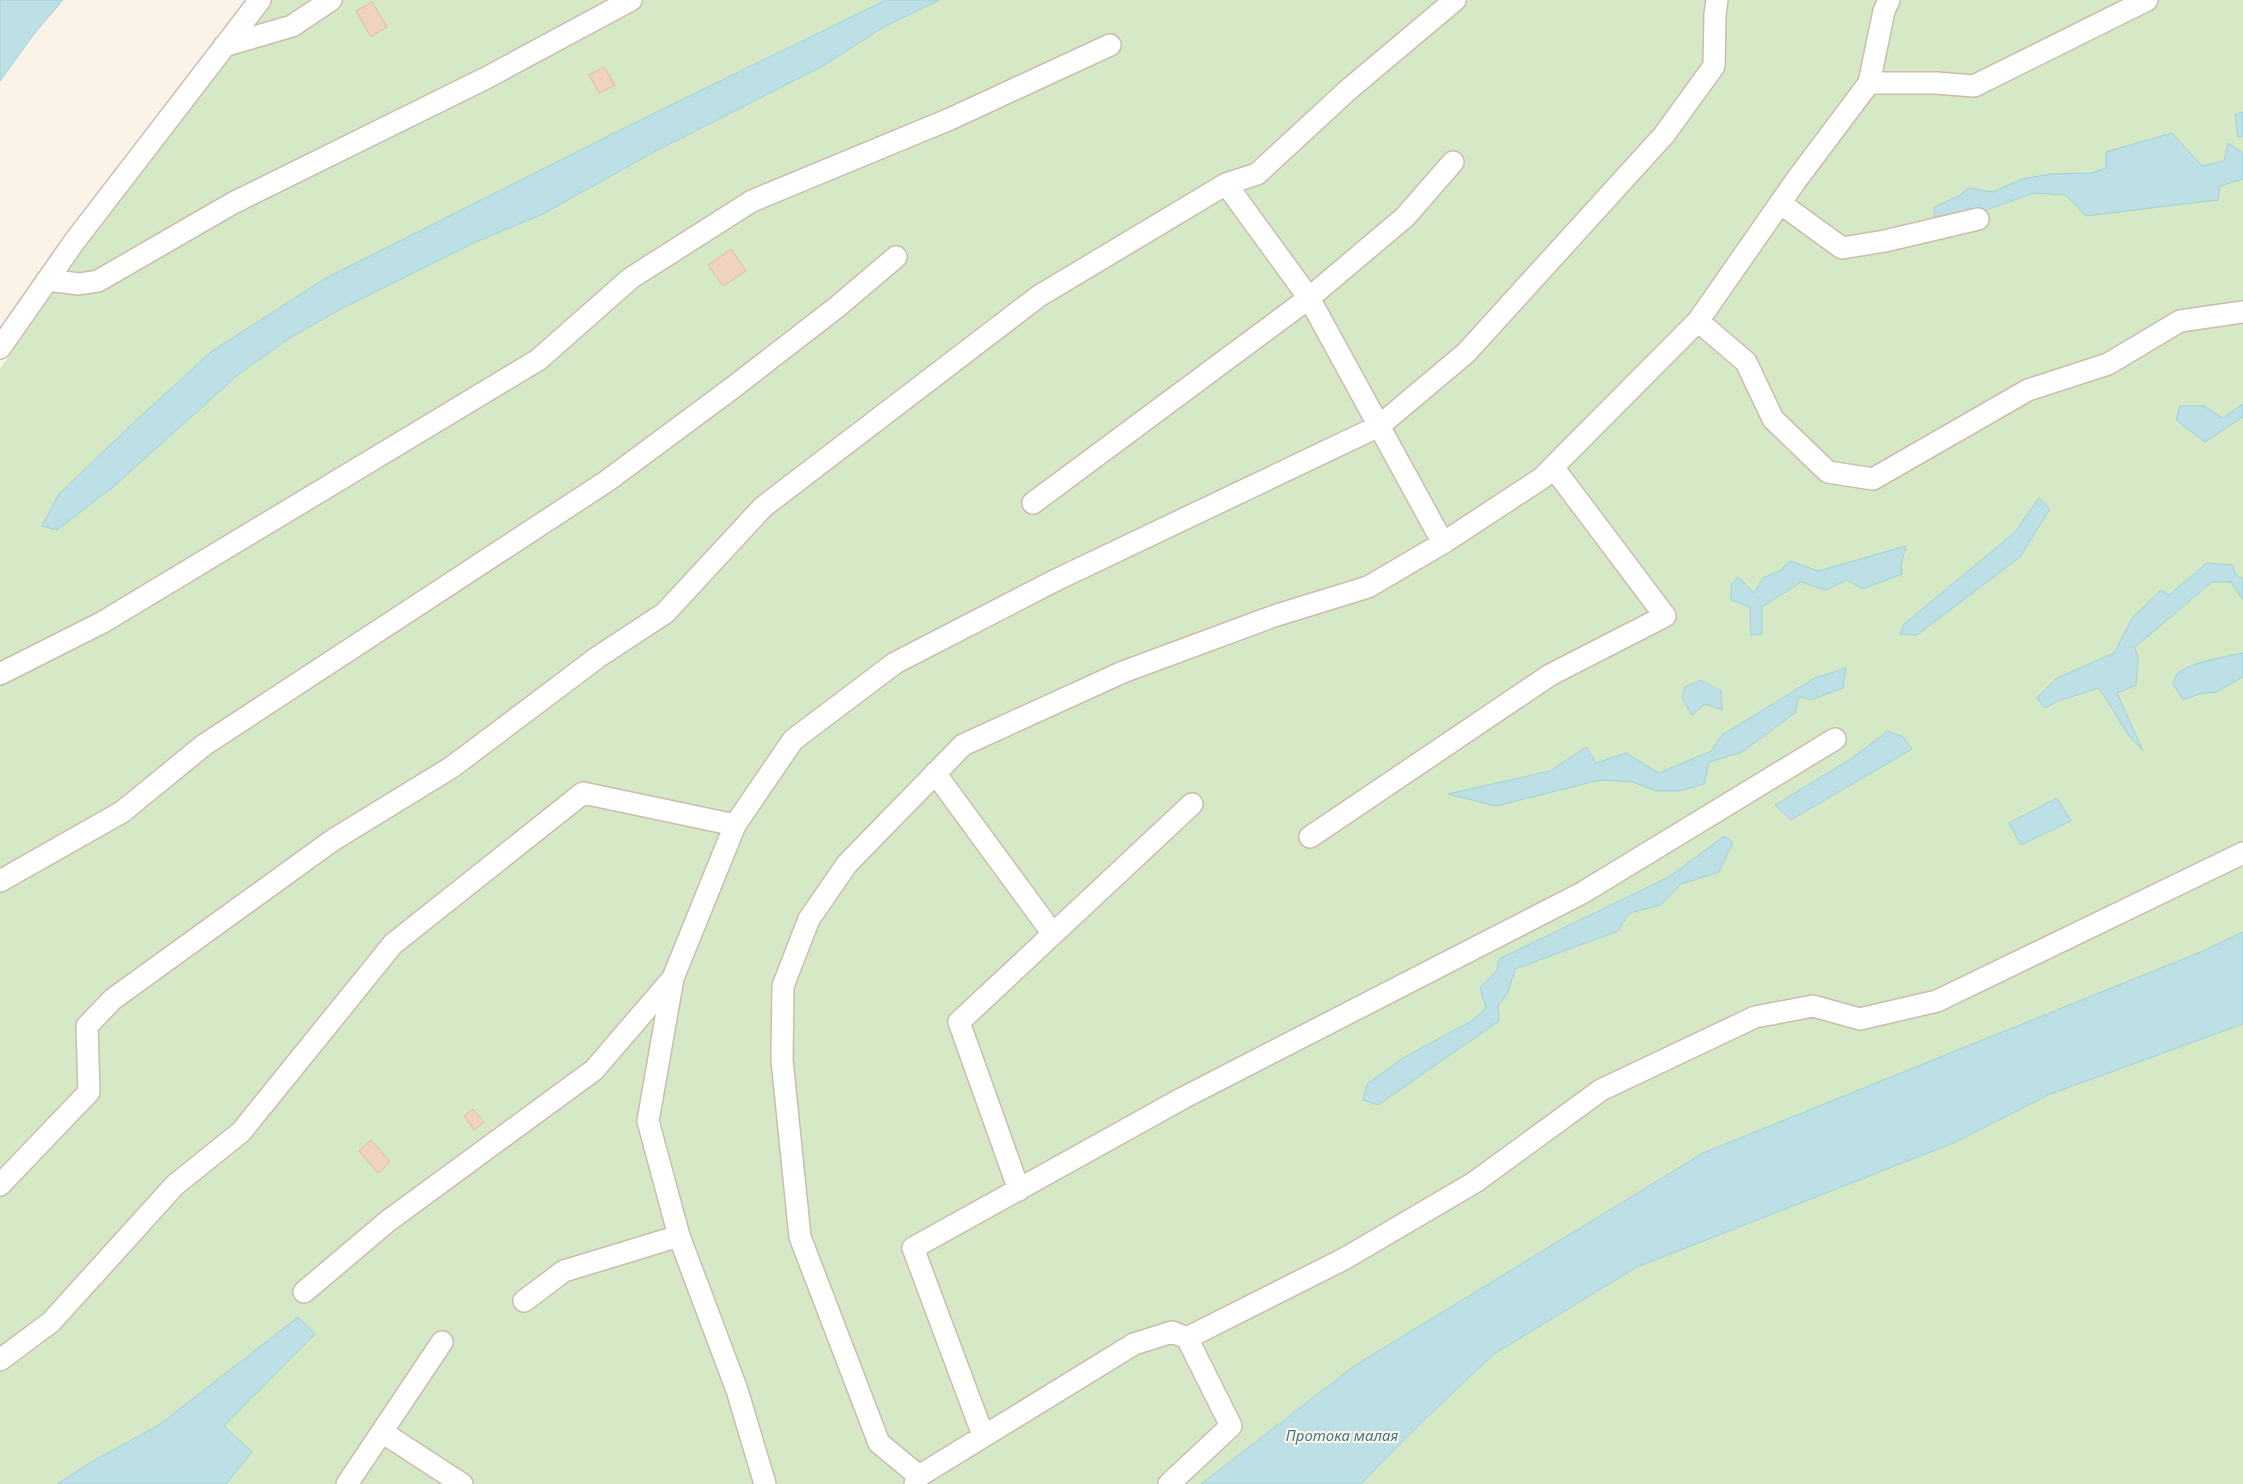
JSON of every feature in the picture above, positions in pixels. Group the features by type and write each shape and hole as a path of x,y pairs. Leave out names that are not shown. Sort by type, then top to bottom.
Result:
{"street":[{"path":"0,348 47,280 260,0"},
{"path":"224,46 292,26 331,0"},
{"path":"47,280 79,284 98,281 233,203 486,78 631,0"},
{"path":"0,1185 89,1092 87,1026 113,998 333,840 452,767 598,657 665,613 763,507 1039,296 1226,184 1257,174 1348,90 1455,0"},
{"path":"766,1484 737,1390 679,1236 648,1121 674,978 735,825 793,740 895,663 1056,580 1379,426 1466,353 1664,135 1714,66 1717,0"},
{"path":"1169,1484 1231,1426 1187,1338 1172,1332 1134,1344 983,1435 917,1480 878,1443 800,1237 782,1060 783,986 809,920 847,864 963,744 1123,672 1274,616 1368,587 1443,543 1542,478 1698,321 1780,203 1870,83 1884,11 1890,0"},
{"path":"1870,83 1936,83 1974,86 2147,0"},
{"path":"0,674 103,622 538,360 630,278 752,201 950,119 1110,45"},
{"path":"1033,503 1309,298 1405,218 1453,162"},
{"path":"1226,184 1309,298 1443,543"},
{"path":"1780,203 1842,248 1885,241 1978,219"},
{"path":"0,881 122,812 204,745 607,480 758,368 837,307 896,257"},
{"path":"1698,321 1746,362 1773,419 1828,472 1873,479 2028,390 2108,364 2180,321 2243,312"},
{"path":"1310,837 1550,674 1665,616 1553,467"},
{"path":"983,1435 913,1248 1183,1098 1582,893 1835,738"},
{"path":"935,773 1053,934"},
{"path":"0,1360 51,1322 175,1185 241,1132 393,944 583,793 735,825"},
{"path":"1019,1190 959,1022 1192,804"},
{"path":"1187,1338 1344,1259 1466,1187 1601,1090 1755,1017 1813,1006 1860,1019 1937,1000 2243,853"},
{"path":"304,1292 388,1220 594,1070 674,978"},
{"path":"524,1301 564,1271 679,1236"},
{"path":"347,1484 442,1342"},
{"path":"382,1432 462,1484"}],"green space":[{"path":"268,0 2243,0 2243,932 1354,1366 1201,1484 0,1484 0,369 98,227"},
{"path":"2243,1024 2243,1484 1361,1484 1420,1424 1494,1354 1637,1267 1956,1142 2048,1095"}],"water":[{"path":"0,0 63,0 34,34 0,81"},
{"path":"886,0 939,0 882,28 823,66 650,154 543,214 478,241 337,311 290,338 239,374 113,487 57,530 42,526 59,494 212,351 326,278 626,127"},
{"path":"2243,112 2243,136 2238,137 2235,115"},
{"path":"2172,133 2202,166 2224,161 2228,143 2243,153 2243,179 2220,186 2218,200 2086,216 2066,195 2034,193 1972,215 1935,222 1934,207 1959,196 1968,188 1993,192 2022,179 2050,174 2091,173 2106,168 2106,152"},
{"path":"2243,404 2243,417 2205,442 2176,420 2180,406 2204,406 2223,418"},
{"path":"2039,498 2050,509 2020,557 1917,635 1900,634 1904,624 2014,533"},
{"path":"1906,546 1901,564 1902,574 1863,589 1847,580 1826,590 1801,582 1762,607 1762,634 1751,635 1750,607 1731,600 1731,585 1738,577 1754,593 1763,578 1781,570 1790,561 1818,571"},
{"path":"2207,563 2232,565 2236,574 2243,579 2243,600 2231,582 2212,582 2135,647 2138,659 2136,685 2117,693 2143,751 2129,736 2099,688 2058,701 2045,708 2037,698 2057,678 2114,653 2133,617 2161,590 2169,595"},
{"path":"2243,653 2243,677 2216,692 2199,694 2183,700 2173,684 2178,673 2183,669 2209,660"},
{"path":"1846,668 1843,688 1811,700 1799,696 1795,713 1742,752 1709,762 1704,784 1679,791 1656,791 1633,782 1600,780 1496,806 1448,794 1550,771 1586,747 1596,763 1626,753 1659,773 1711,751 1722,735 1815,678"},
{"path":"1701,680 1721,691 1722,710 1705,704 1692,715 1682,698 1685,687"},
{"path":"1888,731 1903,737 1912,749 1791,820 1775,805 1849,760"},
{"path":"2057,798 2071,821 2021,845 2009,823"},
{"path":"1724,836 1733,842 1719,872 1681,884 1661,905 1629,913 1618,931 1515,969 1508,992 1498,1006 1499,1021 1378,1105 1363,1100 1367,1084 1403,1058 1473,1020 1486,1008 1480,988 1497,970 1499,959 1669,877"},
{"name":"Протока малая","path":"2243,932 2243,1024 2048,1095 1956,1142 1637,1267 1494,1354 1420,1424 1361,1484 1201,1484 1354,1366 1703,1153 2203,951"},
{"path":"298,1317 315,1334 224,1426 252,1452 226,1484 57,1484 93,1461 159,1425"}],"building":[{"path":"372,2 387,27 371,37 356,11"},
{"path":"604,67 615,85 599,93 589,75"},
{"path":"731,249 746,271 723,286 708,265"},
{"path":"473,1109 484,1122 474,1130 464,1116"},
{"path":"371,1140 390,1162 378,1173 359,1151"}]}
